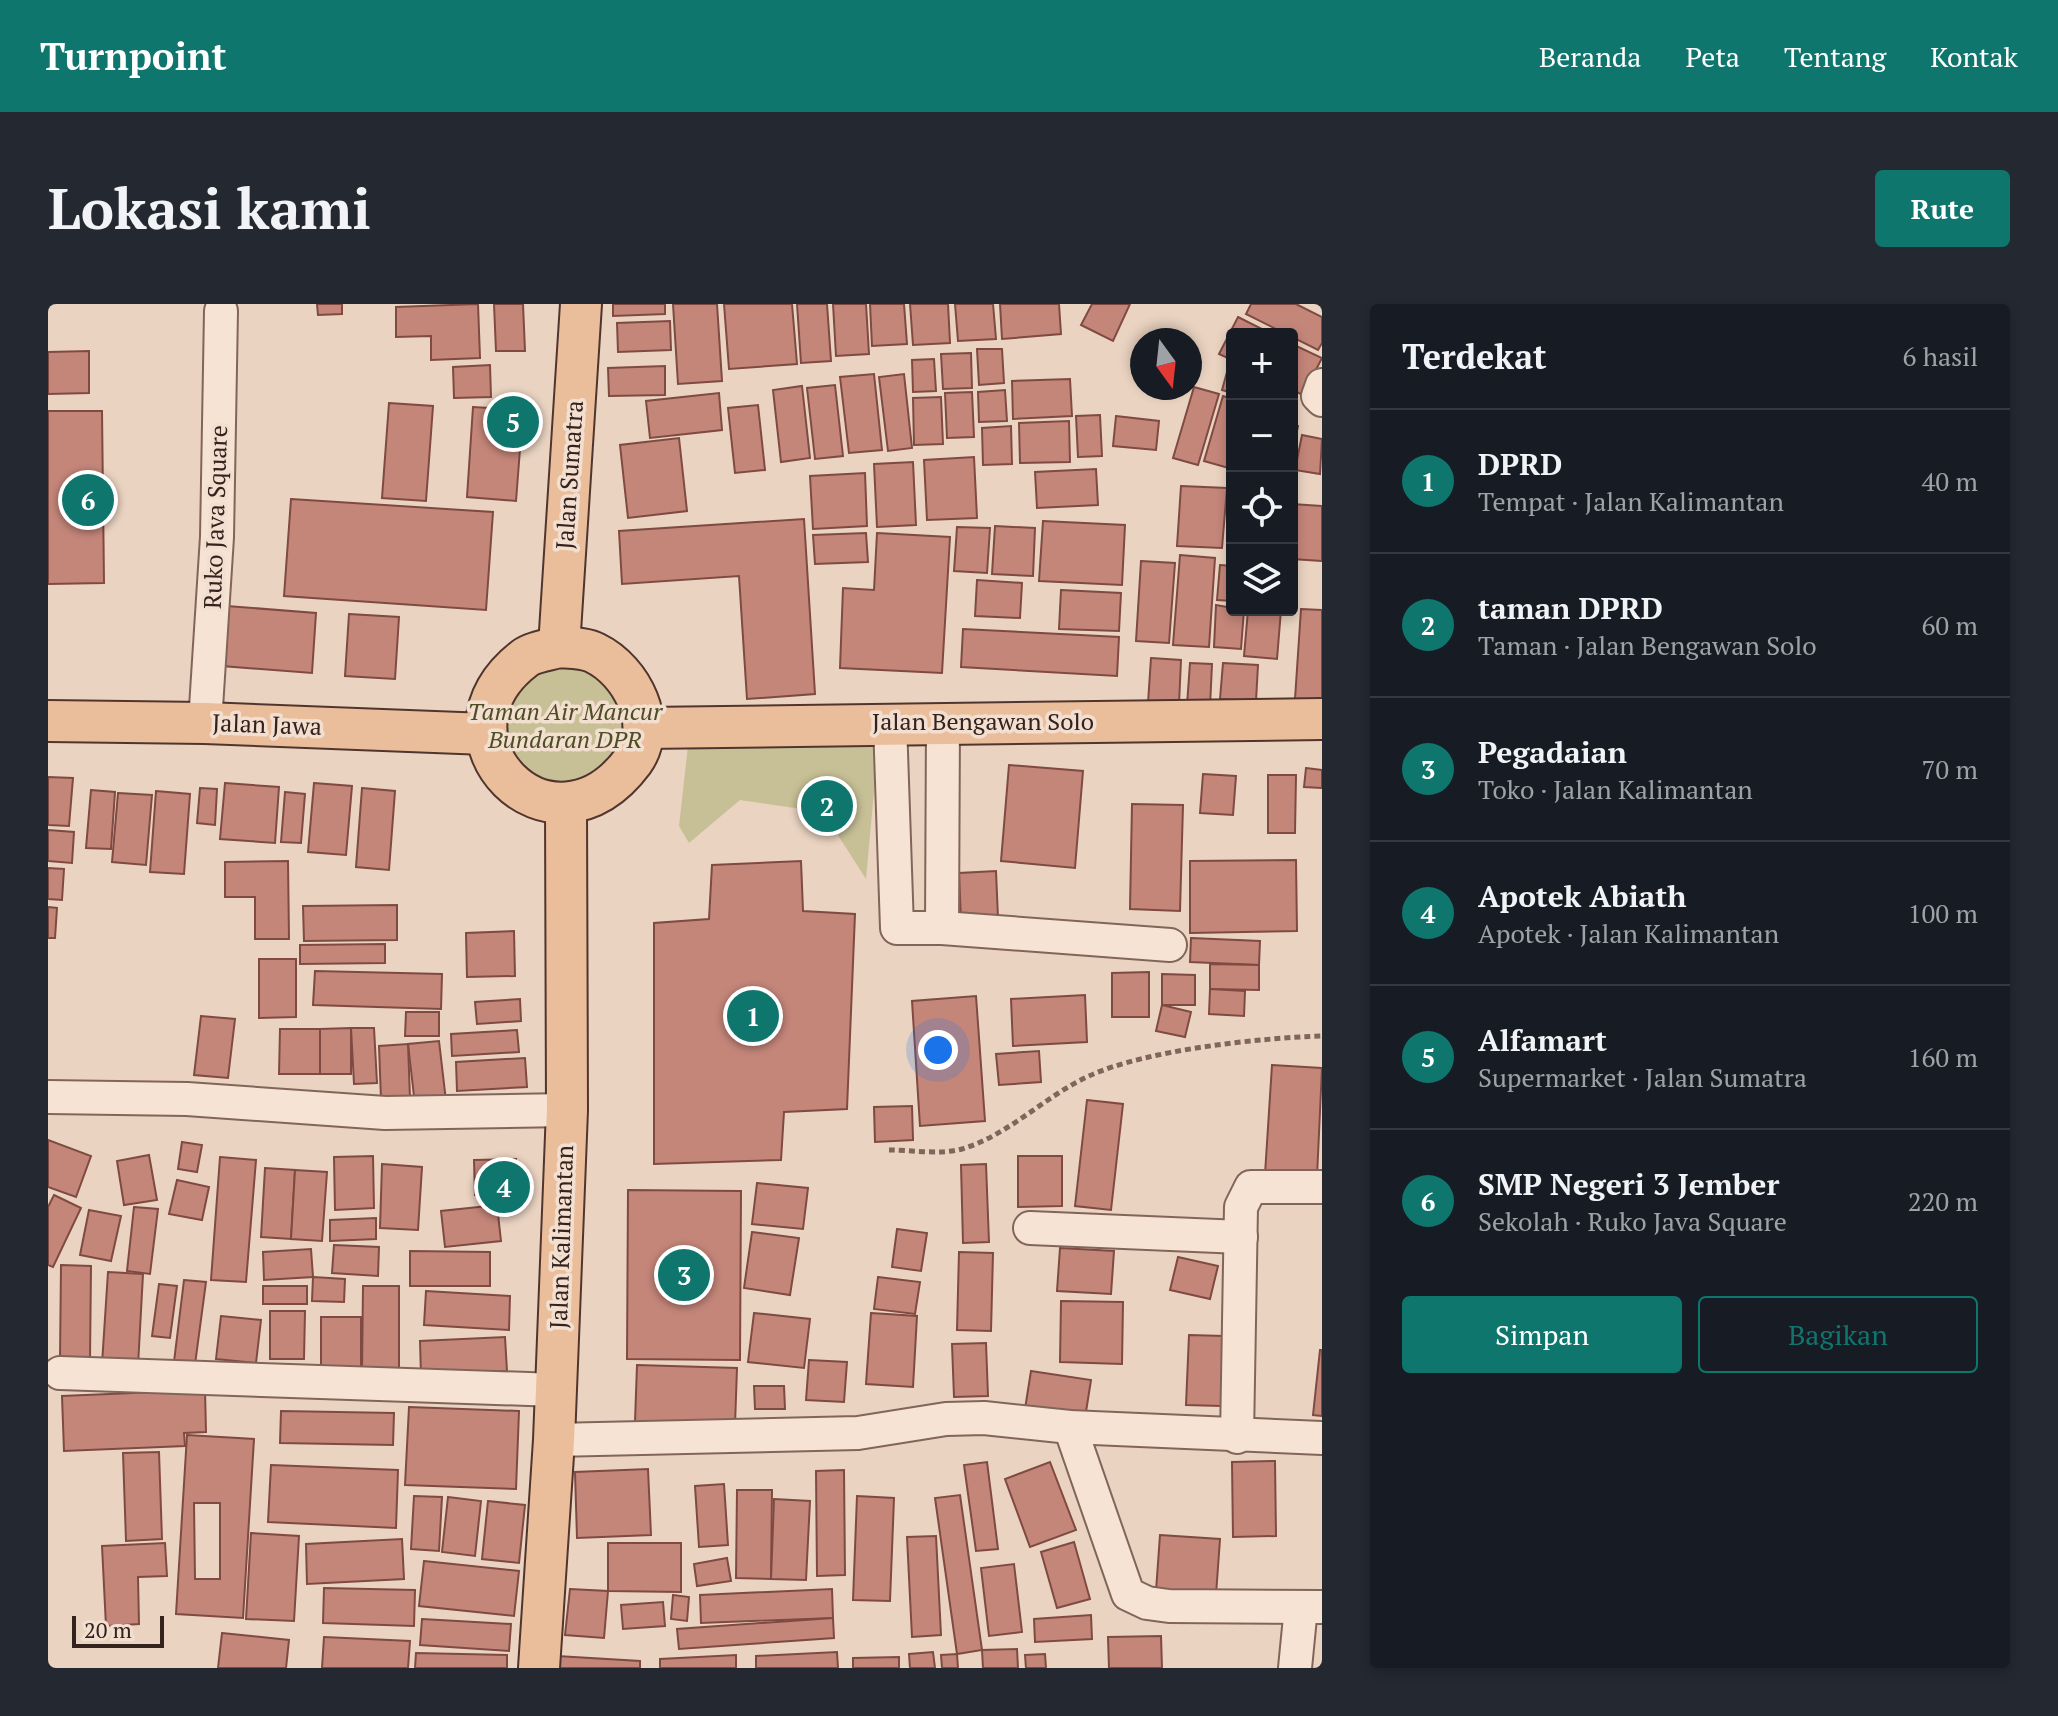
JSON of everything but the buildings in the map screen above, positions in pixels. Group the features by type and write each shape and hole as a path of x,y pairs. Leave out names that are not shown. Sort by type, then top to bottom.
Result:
{"main road":[{"name":"Jalan Sumatra","path":"559,647 581,304"},
{"path":"559,647 594,652 619,671 642,708 645,728 640,751 617,782 597,796 566,806 510,783 489,755 486,734 491,699 504,680 526,656 559,647"},
{"name":"Jalan Bengawan Solo","path":"645,728 1322,719"},
{"name":"Jalan Jawa","path":"48,721 205,723 486,734"},
{"name":"Jalan Kalimantan","path":"539,1668 554,1440 567,1110 566,806"}],"street":[{"name":"Ruko Java Square","path":"205,723 217,537 221,311"},
{"path":"890,723 897,928 942,928 1170,945"},
{"path":"942,928 943,723"},
{"path":"48,1097 187,1099 385,1113 567,1110"},
{"path":"1237,1437 1241,1207 1251,1187 1322,1187"},
{"path":"1030,1228 1241,1237"},
{"path":"60,1373 556,1390"},
{"path":"554,1440 858,1433 946,1419 984,1418 1070,1427 1237,1437 1322,1438"},
{"path":"1070,1427 1128,1594 1147,1603 1169,1606 1311,1607 1295,1668"}],"path":[{"path":"889,1150 960,1150 992,1136 1089,1075 1140,1059 1282,1037 1322,1036"}],"green space":[{"name":"Taman Air Mancur Bundaran DPR","path":"559,647 642,708 617,782 510,783 491,699"},
{"path":"879,736 866,879 823,812 740,800 689,843 679,826 688,746"}],"place":[{"name":"Alfamart","path":"513,422"},
{"name":"SMP Negeri 3 Jember","path":"88,500"},
{"name":"taman DPRD","path":"827,806"},
{"name":"DPRD","path":"753,1016"},
{"name":"Apotek Abiath","path":"504,1187"},
{"name":"Pegadaian","path":"684,1275"}]}
